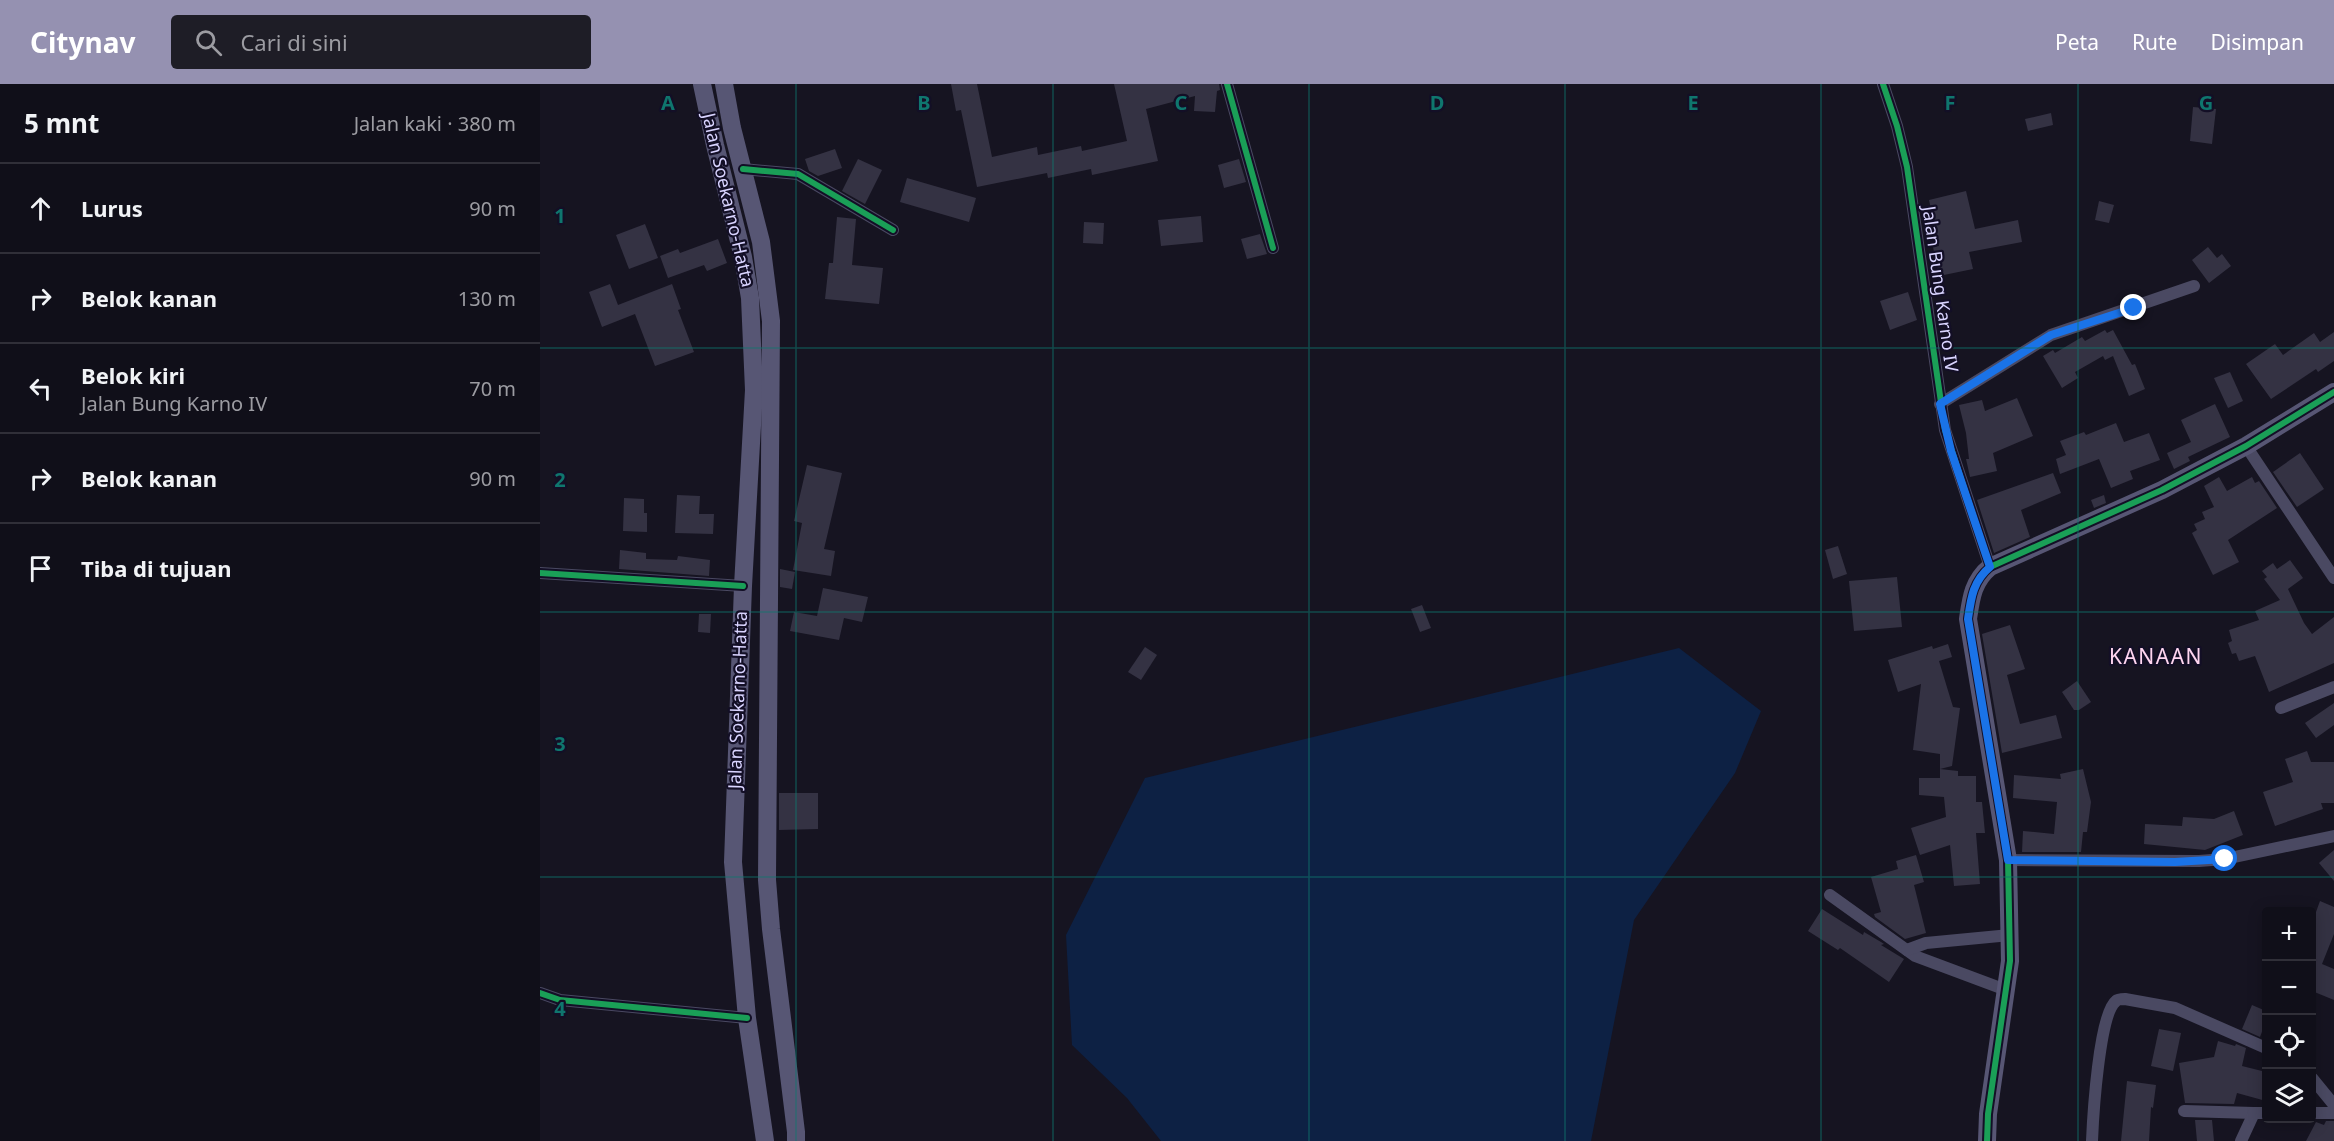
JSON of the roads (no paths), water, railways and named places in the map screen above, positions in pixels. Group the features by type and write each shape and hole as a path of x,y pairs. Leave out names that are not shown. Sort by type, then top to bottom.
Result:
{"main road":[{"name":"Jalan Soekarno-Hatta","path":"702,84 743,257 771,395 767,880 796,1141"},
{"name":"Jalan Soekarno-Hatta","path":"723,84 761,242 771,321 754,390 742,586 733,862 747,1018 765,1141"},
{"path":"1987,1141 1988,1114 2010,961 2010,935 2008,860 1968,619 1974,586 1980,575 1990,567 2162,490 2246,446 2334,392"}],"street":[{"path":"1227,84 1274,248"},
{"name":"Jalan Bung Karno IV","path":"1883,84 1897,126 1906,167 1931,324 1940,404 1951,451 1990,567"},
{"path":"743,169 798,174 893,230"},
{"path":"1940,404 2051,335 2194,286"},
{"path":"2246,446 2334,578"},
{"path":"540,573 742,586"},
{"path":"2281,708 2334,687"},
{"path":"2008,860 2199,861 2225,859 2334,836"},
{"path":"1830,895 1925,962 2006,990"},
{"path":"1906,950 1926,943 2010,935"},
{"path":"540,993 560,999 747,1018"},
{"path":"2092,1141 2099,1057 2112,1006 2116,1001 2125,999 2175,1008 2262,1046"},
{"path":"2316,1083 2334,1105"},
{"path":"2184,1111 2260,1113"},
{"path":"2241,1141 2260,1113"},
{"path":"2316,1113 2334,1113"}],"water":[{"path":"1679,648 1761,711 1735,773 1634,920 1591,1141 1161,1141 1127,1098 1072,1045 1066,935 1145,778"}],"district":[{"name":"KANAAN","path":"2156,657"}]}
